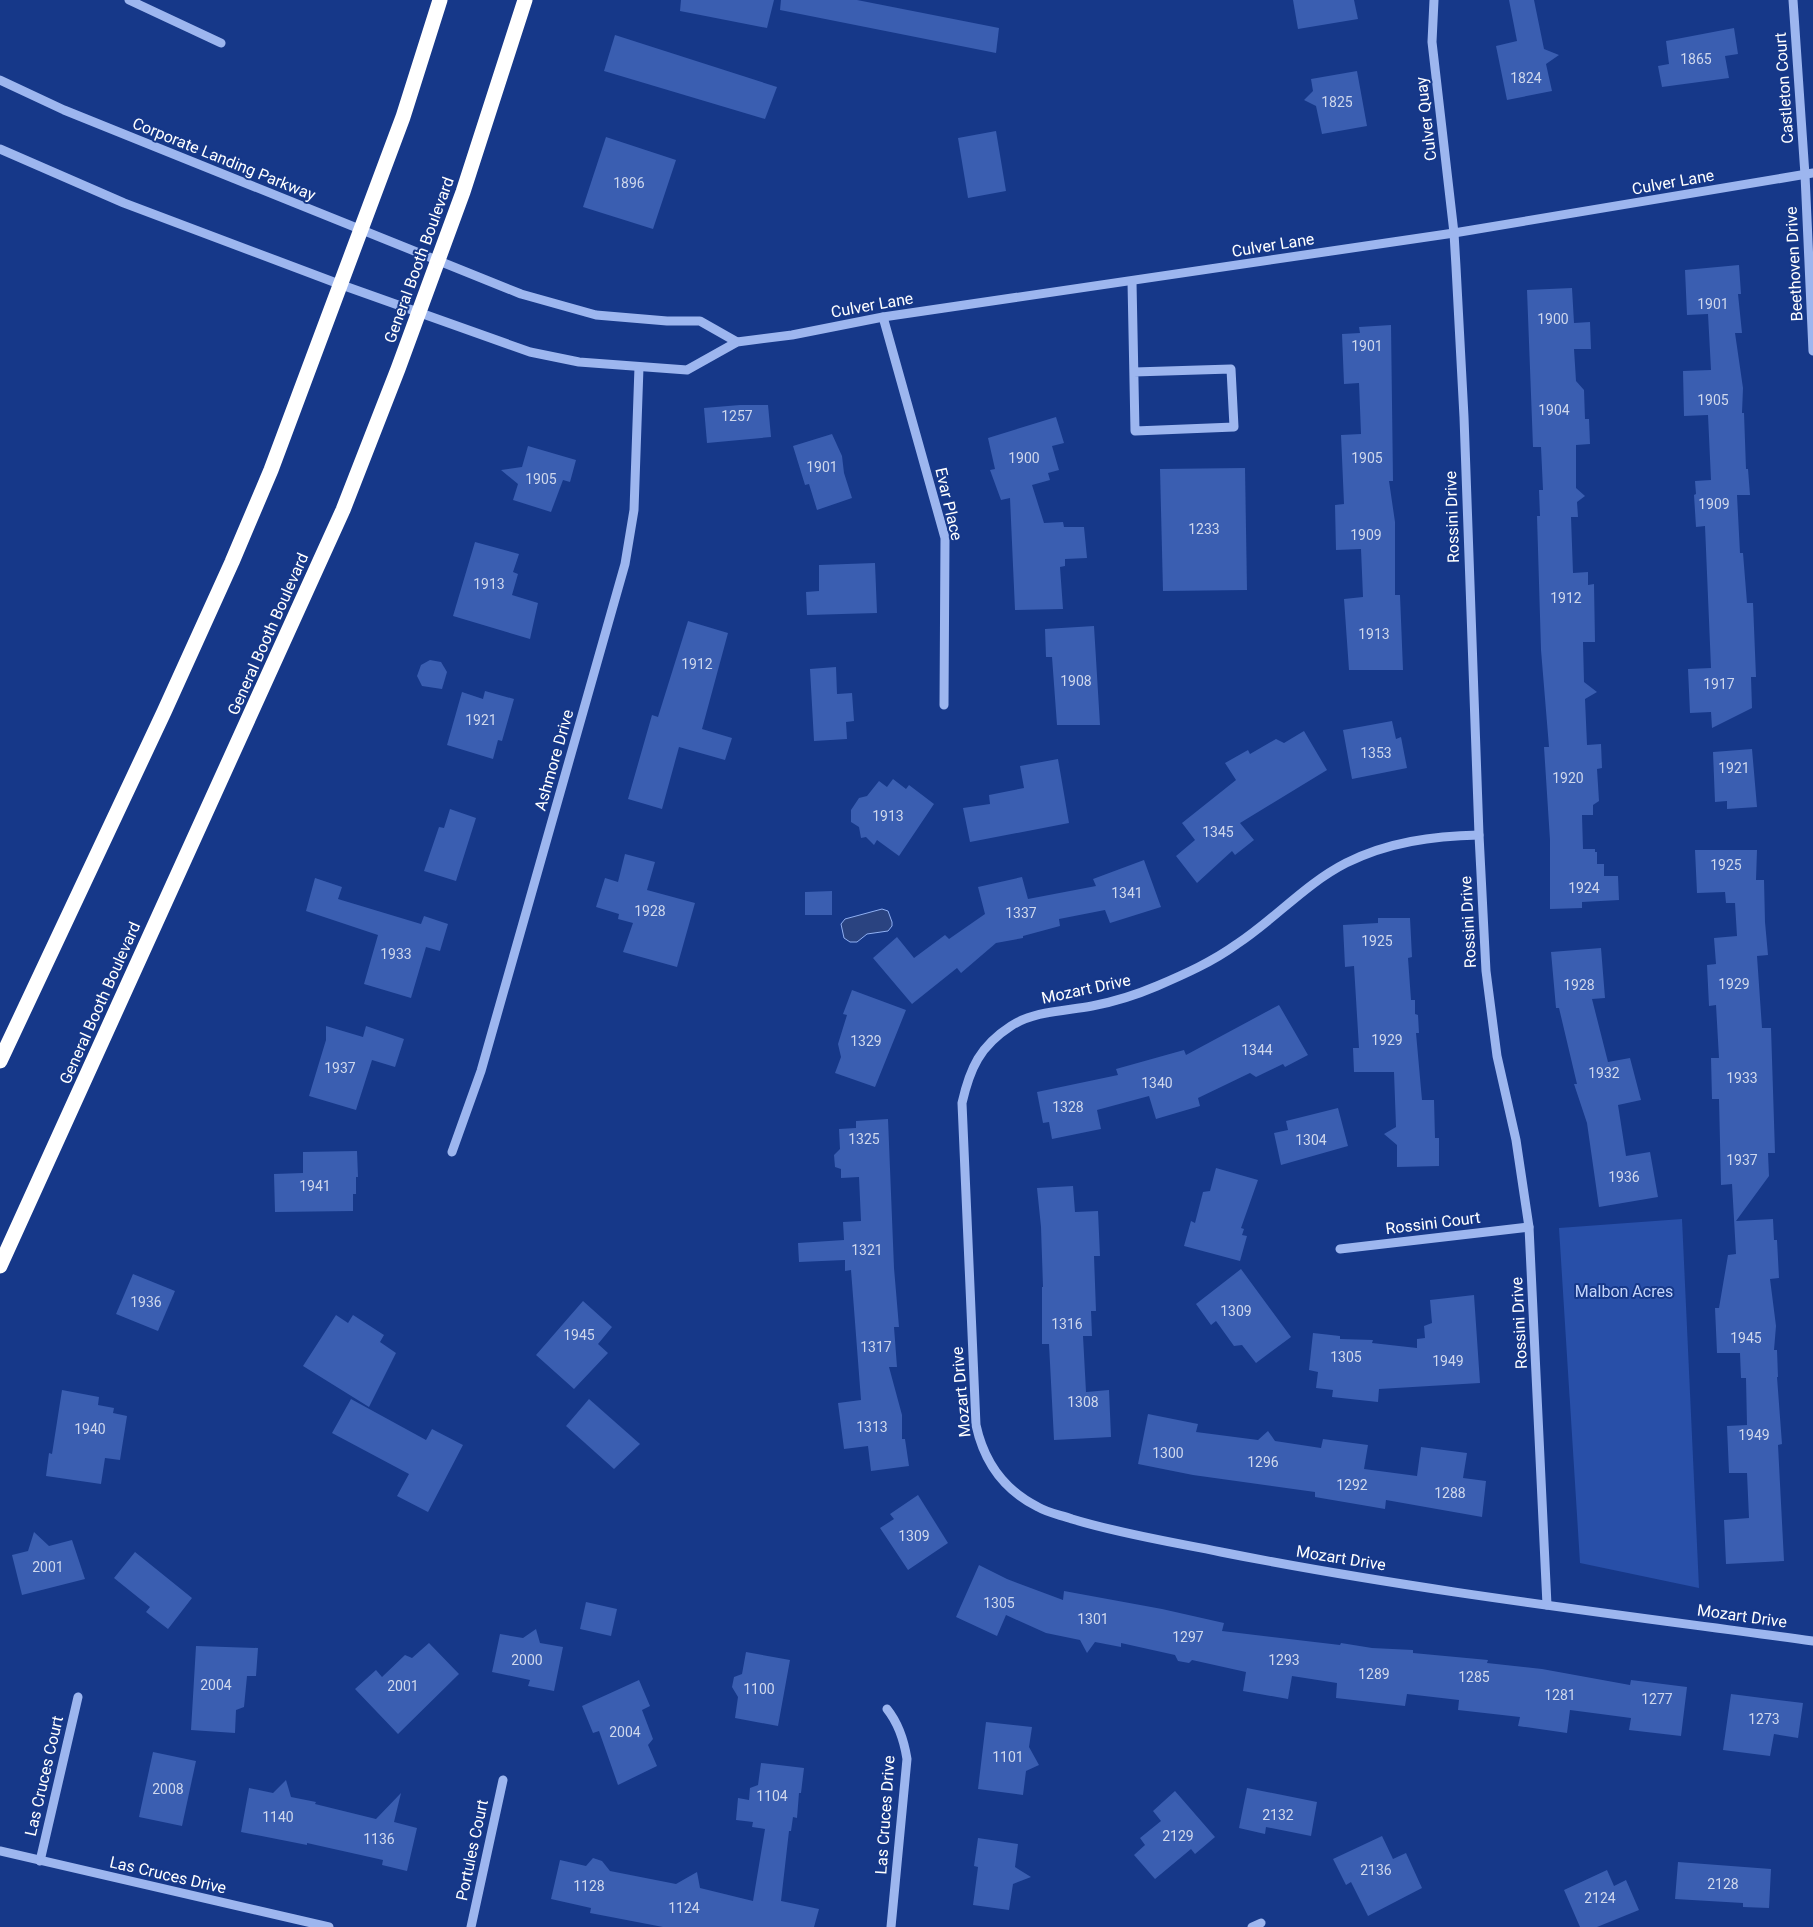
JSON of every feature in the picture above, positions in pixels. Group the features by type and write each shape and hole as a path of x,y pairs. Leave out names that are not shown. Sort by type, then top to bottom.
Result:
{"highway":[{"path":"0,1061 160,721 232,562 274,460 403,117 440,0"},
{"name":"General Booth Boulevard","path":"0,1266 343,510 438,260 475,156 526,0"}],"street":[{"path":"129,0 221,43"},
{"name":"Culver Quay","path":"1434,0 1432,42 1454,234"},
{"name":"Castleton Court","path":"1793,0 1809,174"},
{"name":"Corporate Landing Parkway","path":"0,80 64,110 438,260"},
{"path":"0,149 124,204 340,284 419,311"},
{"name":"Culver Lane","path":"419,311 476,334 530,352 579,362 639,368 687,370 737,342 792,335 883,317 1454,234 1809,174"},
{"name":"Beethoven Drive","path":"1809,174 1813,351"},
{"name":"Rossini Drive","path":"1454,234 1464,417 1479,835 1486,971 1497,1056 1516,1140 1529,1227 1547,1605"},
{"path":"438,260 521,294 563,307 596,315 614,317 667,321 700,321 737,342"},
{"path":"1132,282 1135,431 1234,427 1231,369 1134,372"},
{"name":"Evar Place","path":"883,317 945,538 944,705"},
{"name":"Ashmore Drive","path":"452,1152 481,1070 625,564 634,510 639,368"},
{"name":"Mozart Drive","path":"1479,835 1416,840 1376,850 1346,863 1310,885 1238,944 1193,971 1144,991 1094,1006 1037,1015 1013,1024 992,1039 979,1055 967,1078 962,1103 976,1425 979,1440 990,1464 1002,1481 1017,1495 1040,1509 1103,1528 1298,1567 1547,1605 1813,1641"},
{"name":"Rossini Court","path":"1340,1248 1529,1227"},
{"name":"Las Cruces Court","path":"40,1861 78,1697"},
{"name":"Las Cruces Drive","path":"886,1709 903,1737 907,1759 891,1927"},
{"name":"Portules Court","path":"471,1927 503,1780"},
{"name":"Las Cruces Drive","path":"0,1851 329,1927"},
{"path":"1252,1927 1260,1923"}],"green space":[{"name":"Malbon Acres","path":"1682,1219 1699,1588 1580,1563 1559,1228"}],"shaded area":[{"path":"882,909 888,911 892,922 892,926 888,931 867,934 857,942 850,942 844,938 841,924 845,919"}],"building":[{"path":"681,0 774,0 767,28 680,11"},
{"path":"781,0 857,0 999,28 996,53 780,10"},
{"path":"1293,0 1354,0 1358,19 1298,29"},
{"path":"1509,0 1534,0 1544,49 1559,55 1546,64 1552,91 1507,100 1496,46 1517,41"},
{"path":"1734,28 1738,54 1725,56 1729,78 1662,87 1658,66 1669,64 1666,41"},
{"path":"615,35 777,87 765,119 604,71"},
{"path":"1357,71 1367,126 1322,134 1316,106 1304,100 1313,91 1311,79"},
{"path":"996,131 1006,191 968,198 958,138"},
{"path":"606,137 676,160 653,229 583,207"},
{"path":"1739,265 1741,294 1738,294 1742,333 1735,333 1743,388 1742,413 1744,413 1746,469 1748,469 1750,495 1737,495 1740,553 1743,553 1747,603 1753,603 1756,677 1751,677 1752,708 1712,728 1711,712 1690,713 1688,669 1711,668 1705,526 1696,527 1694,495 1696,494 1695,481 1711,480 1708,415 1684,416 1683,371 1711,370 1708,314 1687,315 1685,270"},
{"path":"1572,288 1574,323 1590,322 1591,349 1574,349 1576,381 1584,390 1585,419 1589,419 1590,444 1576,445 1576,488 1585,496 1577,502 1578,517 1571,517 1573,573 1588,572 1588,585 1594,584 1595,642 1583,642 1584,682 1597,692 1585,699 1587,745 1601,744 1602,768 1597,769 1599,801 1593,805 1593,815 1582,815 1583,849 1595,849 1595,852 1597,852 1597,864 1604,864 1604,876 1618,876 1619,900 1582,902 1582,908 1550,909 1550,840 1544,747 1549,747 1541,650 1537,516 1540,516 1539,490 1543,490 1541,447 1533,447 1527,290"},
{"path":"1391,325 1393,481 1389,481 1395,522 1395,595 1400,595 1403,670 1349,670 1344,599 1363,597 1361,549 1336,550 1335,505 1344,504 1341,435 1361,434 1359,383 1344,384 1342,334 1360,333 1359,327"},
{"path":"768,405 771,437 707,443 704,408"},
{"path":"1056,417 1064,443 1052,446 1059,470 1048,473 1050,480 1032,485 1044,523 1063,522 1064,527 1084,527 1087,558 1065,559 1065,566 1060,567 1063,609 1015,610 1010,498 1001,500 990,470 995,469 988,438"},
{"path":"832,434 842,456 844,473 852,498 817,510 809,484 805,485 793,446"},
{"path":"528,446 576,460 570,482 563,480 551,512 513,500 518,484 501,470 522,467"},
{"path":"1245,468 1247,590 1163,591 1160,469"},
{"path":"475,542 519,554 513,572 518,574 512,595 538,603 530,639 453,616"},
{"path":"875,563 877,613 807,615 806,592 819,591 819,565"},
{"path":"688,621 728,633 702,729 732,738 725,760 679,747 662,809 628,799 652,715 658,717"},
{"path":"1094,626 1100,725 1057,725 1052,657 1046,657 1045,629"},
{"path":"430,660 441,662 447,672 442,689 422,686 417,676 421,665"},
{"path":"836,667 837,694 852,693 854,721 846,722 847,739 814,741 810,669"},
{"path":"485,691 514,699 502,741 498,740 493,759 447,745 462,692 483,699"},
{"path":"1392,721 1396,739 1401,737 1407,768 1352,779 1343,730"},
{"path":"1304,731 1327,770 1240,823 1254,840 1235,855 1232,851 1197,883 1176,856 1195,840 1182,823 1236,780 1225,763 1248,750 1250,754 1276,739 1284,743"},
{"path":"1752,749 1757,807 1727,809 1727,801 1715,802 1713,752"},
{"path":"1058,759 1069,823 970,842 963,808 990,804 989,795 1024,788 1020,766"},
{"path":"893,779 906,789 909,785 934,804 899,856 877,840 874,845 866,837 861,838 859,827 851,822 851,810 859,798 867,796 879,781 887,787"},
{"path":"450,809 476,818 456,881 424,871 439,827 444,828"},
{"path":"1695,850 1757,850 1756,880 1764,880 1768,955 1757,956 1762,1028 1771,1028 1775,1153 1768,1153 1769,1176 1736,1221 1773,1219 1774,1240 1777,1240 1779,1278 1770,1279 1776,1326 1774,1350 1777,1350 1782,1444 1778,1445 1784,1561 1726,1564 1724,1520 1749,1518 1747,1473 1729,1473 1727,1426 1747,1425 1746,1378 1741,1378 1740,1353 1717,1353 1715,1308 1719,1308 1728,1255 1736,1254 1732,1184 1721,1185 1719,1099 1712,1099 1711,1058 1719,1058 1716,1005 1709,1006 1707,965 1716,964 1714,938 1737,936 1735,903 1726,903 1725,892 1697,893"},
{"path":"625,854 655,862 647,890 695,903 677,967 623,952 633,923 618,919 619,914 596,907 605,878 618,882"},
{"path":"1144,860 1161,907 1110,923 1105,910 1059,919 1060,926 1023,936 1023,938 996,943 961,973 957,968 912,1004 873,958 897,937 914,958 945,935 949,939 985,914 978,887 1022,877 1028,899 1096,886 1093,879"},
{"path":"315,878 342,887 338,899 421,924 424,916 448,924 440,951 426,947 411,998 364,984 378,935 306,911"},
{"path":"832,891 832,915 805,915 805,892"},
{"path":"1378,918 1410,918 1412,957 1408,958 1411,1000 1415,1000 1415,1014 1418,1015 1419,1033 1416,1033 1422,1100 1434,1100 1435,1138 1439,1138 1439,1166 1397,1167 1397,1145 1384,1134 1396,1127 1394,1072 1354,1072 1353,1048 1359,1048 1354,966 1345,967 1343,925 1378,923"},
{"path":"1601,948 1605,998 1592,999 1608,1062 1630,1058 1641,1100 1618,1105 1626,1156 1650,1152 1658,1197 1599,1207 1587,1123 1574,1084 1577,1084 1559,1008 1556,1008 1551,952"},
{"path":"852,990 906,1010 875,1087 835,1073 841,1057 838,1044 847,1015 843,1014"},
{"path":"1279,1005 1308,1055 1285,1067 1283,1064 1256,1077 1250,1073 1198,1098 1200,1106 1156,1119 1149,1096 1097,1110 1101,1129 1052,1139 1049,1122 1043,1123 1037,1092 1118,1075 1116,1069 1184,1050 1186,1055"},
{"path":"326,1026 363,1037 366,1026 404,1039 395,1067 372,1060 356,1110 309,1096 326,1040"},
{"path":"1338,1108 1348,1146 1281,1165 1274,1133 1288,1130 1286,1121"},
{"path":"888,1119 894,1268 899,1327 894,1327 897,1367 889,1367 902,1415 902,1439 905,1439 909,1466 871,1471 868,1446 844,1449 838,1403 861,1400 851,1270 845,1271 845,1260 799,1262 798,1243 844,1240 843,1222 861,1221 859,1177 841,1178 841,1169 835,1167 834,1155 840,1149 839,1129 856,1128 856,1121"},
{"path":"357,1151 358,1177 356,1177 356,1194 353,1194 353,1211 275,1212 274,1174 303,1173 303,1152"},
{"path":"1216,1168 1258,1180 1241,1228 1244,1229 1242,1235 1247,1236 1240,1261 1184,1246 1191,1221 1195,1223 1203,1192 1210,1191"},
{"path":"1073,1186 1075,1212 1098,1211 1100,1256 1094,1256 1096,1311 1091,1311 1092,1336 1083,1336 1086,1392 1109,1390 1111,1437 1054,1440 1049,1344 1042,1344 1043,1287 1041,1227 1037,1188"},
{"path":"1241,1269 1291,1337 1256,1363 1242,1345 1234,1346 1216,1321 1211,1325 1196,1304"},
{"path":"133,1274 175,1291 158,1331 116,1314"},
{"path":"1474,1295 1480,1383 1379,1389 1378,1402 1332,1397 1333,1390 1316,1388 1318,1372 1309,1370 1313,1333 1340,1336 1340,1339 1373,1340 1372,1343 1417,1348 1417,1339 1425,1338 1424,1326 1432,1323 1430,1300"},
{"path":"583,1301 612,1327 598,1344 608,1353 574,1389 536,1355"},
{"path":"336,1315 348,1323 353,1315 384,1335 380,1342 396,1353 369,1407 303,1366"},
{"path":"62,1390 99,1397 98,1405 114,1408 113,1413 127,1416 120,1460 105,1458 101,1484 46,1476 49,1453 52,1454"},
{"path":"351,1399 426,1440 432,1429 463,1445 428,1512 397,1496 409,1474 332,1433"},
{"path":"589,1399 640,1444 614,1469 566,1426"},
{"path":"1148,1414 1198,1424 1196,1432 1258,1440 1268,1431 1275,1441 1321,1448 1323,1439 1368,1445 1364,1469 1417,1476 1421,1447 1467,1453 1463,1478 1486,1481 1482,1517 1386,1500 1385,1509 1315,1497 1315,1492 1193,1475 1138,1464"},
{"path":"918,1495 948,1543 908,1570 880,1528 894,1519 890,1514"},
{"path":"34,1532 49,1546 72,1540 85,1579 22,1595 12,1555 28,1551"},
{"path":"135,1552 192,1598 168,1629 146,1612 150,1607 114,1578"},
{"path":"979,1565 1007,1579 1063,1600 1064,1591 1162,1609 1224,1623 1222,1631 1340,1645 1341,1643 1372,1648 1413,1650 1413,1653 1488,1660 1487,1663 1542,1669 1630,1685 1631,1680 1687,1687 1681,1736 1629,1730 1631,1718 1570,1710 1567,1733 1518,1726 1520,1717 1458,1710 1459,1700 1407,1694 1405,1706 1336,1698 1337,1683 1292,1676 1288,1699 1243,1691 1246,1672 1192,1660 1189,1663 1178,1661 1175,1655 1121,1643 1121,1647 1095,1642 1087,1653 1080,1640 1046,1633 1006,1615 997,1636 956,1617"},
{"path":"586,1602 617,1609 611,1636 580,1629"},
{"path":"536,1629 540,1643 563,1647 554,1691 528,1686 530,1680 492,1672 500,1634 523,1638"},
{"path":"429,1643 459,1674 398,1734 355,1689 376,1670 382,1677 405,1655 412,1658"},
{"path":"196,1646 258,1648 256,1676 247,1676 244,1707 236,1710 235,1733 191,1730"},
{"path":"746,1652 790,1660 778,1726 735,1718 738,1697 732,1687 734,1677 742,1674"},
{"path":"639,1680 650,1706 642,1710 653,1739 648,1745 657,1766 618,1785 599,1731 593,1733 582,1706"},
{"path":"1731,1694 1803,1703 1798,1738 1774,1734 1770,1756 1723,1750"},
{"path":"986,1722 1032,1727 1029,1747 1039,1765 1026,1771 1023,1795 978,1789"},
{"path":"153,1752 196,1761 182,1826 139,1817"},
{"path":"761,1763 804,1768 797,1818 793,1817 791,1831 789,1831 781,1901 819,1909 814,1927 663,1927 590,1913 591,1908 551,1899 560,1860 586,1866 593,1858 602,1861 610,1871 676,1884 697,1872 700,1888 753,1901 765,1829 752,1827 753,1822 736,1820 738,1798 749,1800 750,1788 758,1785"},
{"path":"286,1780 291,1797 376,1819 401,1793 394,1822 417,1828 407,1871 382,1865 383,1860 307,1843 307,1845 241,1832 249,1788 273,1793"},
{"path":"1247,1788 1317,1802 1311,1836 1266,1827 1265,1834 1239,1828"},
{"path":"1175,1791 1215,1837 1195,1854 1191,1849 1155,1879 1134,1855 1145,1845 1140,1838 1161,1821 1153,1811"},
{"path":"1382,1836 1393,1859 1406,1853 1422,1888 1368,1916 1351,1882 1346,1885 1333,1859"},
{"path":"978,1838 1018,1844 1015,1867 1031,1877 1013,1884 1009,1910 973,1905 978,1867 974,1866"},
{"path":"1678,1862 1771,1869 1769,1908 1743,1907 1743,1903 1675,1899"},
{"path":"1607,1870 1614,1886 1626,1880 1639,1910 1597,1927 1580,1927 1564,1890"}]}
